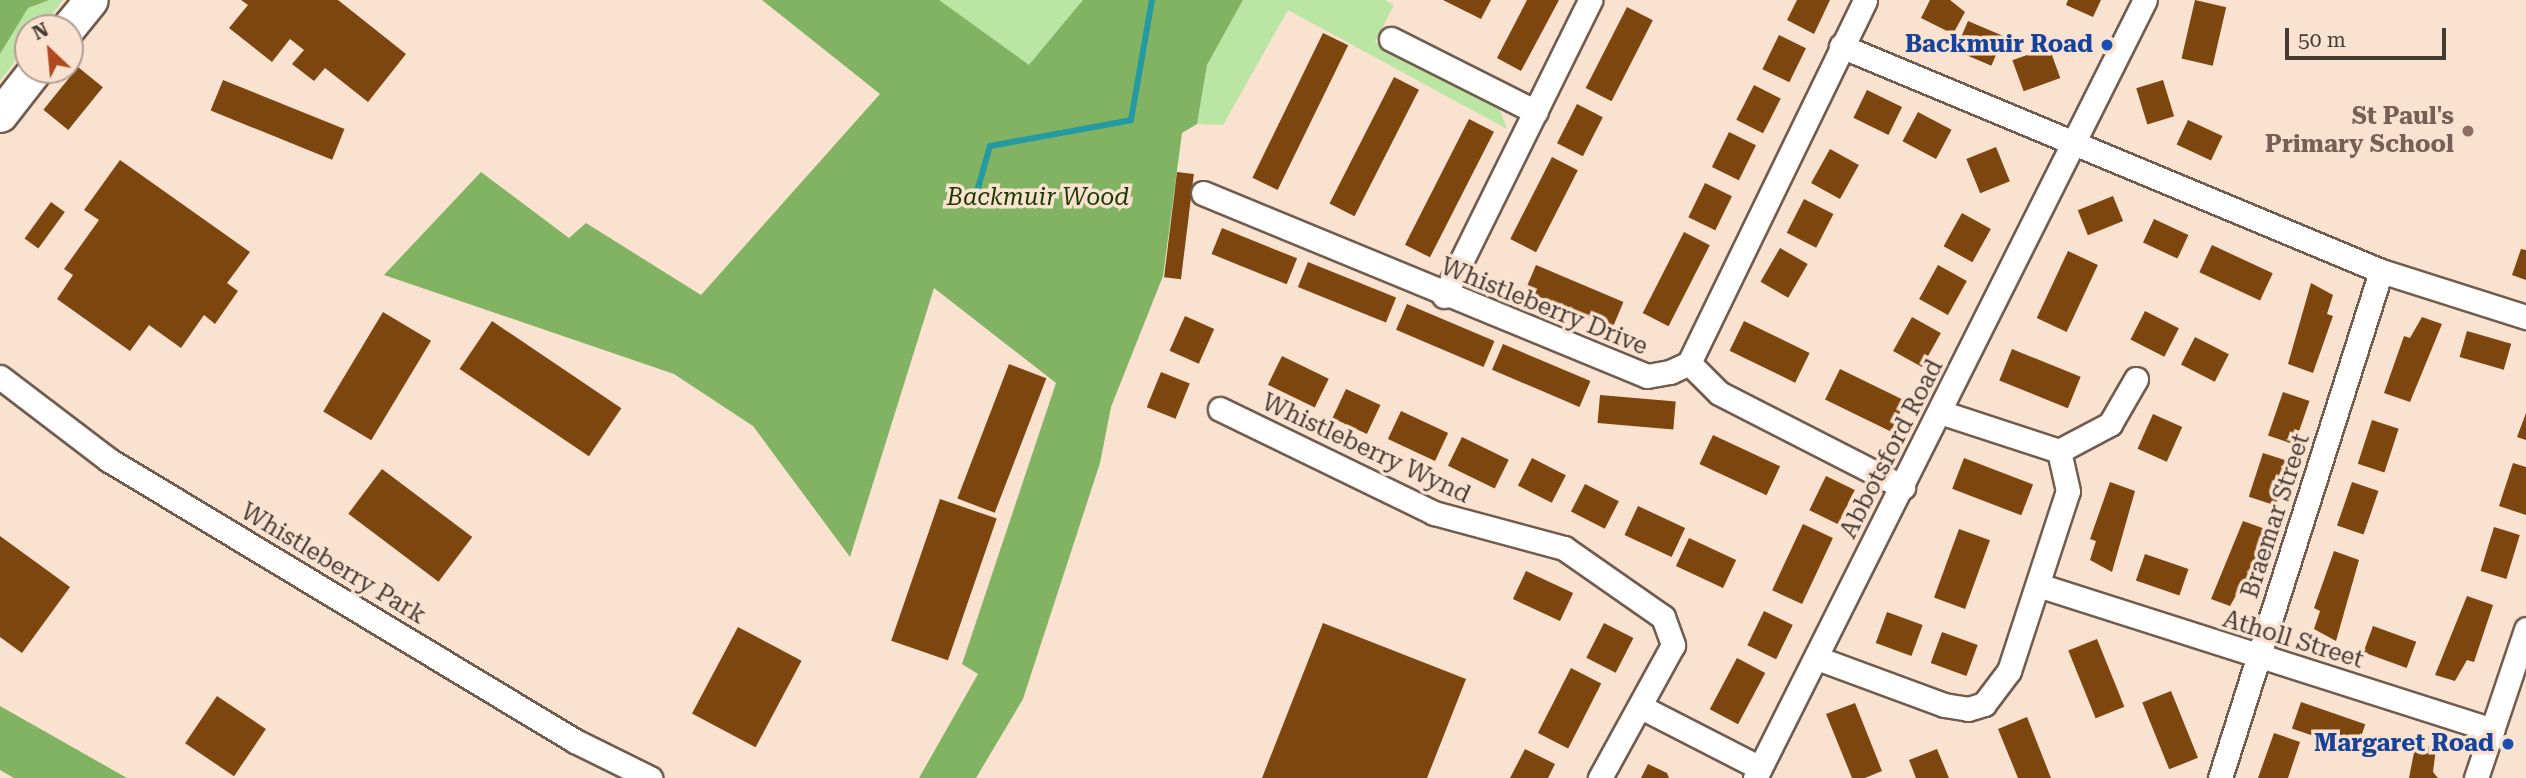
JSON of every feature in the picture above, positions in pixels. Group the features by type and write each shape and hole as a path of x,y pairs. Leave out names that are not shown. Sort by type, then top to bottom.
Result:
{"main road":[{"path":"80,14 91,0"},
{"path":"0,115 24,84"}],"street":[{"path":"1444,296 1590,0"},
{"path":"1864,0 1689,363 1719,393 1903,486"},
{"name":"Abbotsford Road","path":"1758,773 2145,0"},
{"path":"1391,39 1536,112"},
{"path":"1841,46 2381,271 2526,317"},
{"name":"Whistleberry Drive","path":"1203,193 1444,296 1647,376 1689,363"},
{"name":"Braemar Street","path":"2220,778 2381,271"},
{"name":"Whistleberry Park","path":"0,377 109,460 575,741 650,778"},
{"path":"1940,412 2059,451 2110,424 2136,379"},
{"name":"Whistleberry Wynd","path":"1220,409 1434,513 1564,548 1663,617 1673,645 1643,708 1601,778"},
{"path":"1817,658 1968,709 2000,688 2038,586 2068,491 2059,451"},
{"name":"Atholl Street","path":"2038,586 2492,730"},
{"path":"2476,778 2526,629"},
{"path":"1643,708 1758,773"}],"green space":[{"path":"0,0 49,0 28,8 24,14 14,14 14,31 0,54"},
{"path":"49,0 63,0 52,14 24,14 28,8"},
{"name":"Backmuir Wood","path":"762,0 939,0 1029,65 1083,0 1243,0 1207,65 1197,124 1182,133 1163,276 1111,407 1100,463 1023,699 976,778 919,778 978,674 962,664 1056,383 934,288 850,557 753,426 674,374 384,275 481,172 569,238 586,223 701,295 880,94"},
{"path":"933,0 1086,0 1029,77"},
{"path":"1243,0 1385,0 1394,5 1375,42 1498,105 1507,129 1288,10 1223,125 1197,124 1207,65"},
{"path":"14,31 14,63 0,81 0,54"},
{"path":"0,706 127,778 14,778 0,770"}],"building":[{"path":"241,0 338,0 406,54 368,102 325,68 314,81 292,64 304,50 290,39 272,62 229,28 248,5"},
{"path":"1443,0 1491,0 1481,19"},
{"path":"1527,0 1559,0 1521,71 1497,58"},
{"path":"1797,0 1830,0 1814,34 1787,20"},
{"path":"1930,0 1950,0 1965,12 1953,34 1921,18"},
{"path":"2068,0 2101,0 2093,17 2066,5"},
{"path":"2195,0 2226,7 2213,66 2182,58"},
{"path":"1627,7 1653,20 1612,101 1586,88"},
{"path":"1968,21 2004,36 1991,66 1955,50"},
{"path":"1323,33 1348,45 1278,190 1252,178"},
{"path":"1779,35 1806,48 1789,82 1762,69"},
{"path":"2049,47 2060,78 2024,91 2012,60"},
{"path":"84,72 103,87 68,130 43,110 64,84 84,84"},
{"path":"1394,77 1419,90 1354,216 1330,204"},
{"path":"223,80 344,129 332,160 211,111"},
{"path":"2163,80 2174,116 2147,125 2136,88"},
{"path":"1754,85 1781,99 1763,133 1736,120"},
{"path":"1867,90 1902,107 1888,135 1853,118"},
{"path":"1577,104 1603,117 1583,156 1557,143"},
{"path":"1918,112 1952,130 1936,159 1903,141"},
{"path":"1469,119 1494,132 1430,257 1405,245"},
{"path":"2188,120 2222,136 2211,161 2177,144"},
{"path":"1729,132 1756,145 1739,180 1712,167"},
{"path":"1996,147 2010,181 1980,193 1966,159"},
{"path":"1830,149 1859,165 1840,199 1811,183"},
{"path":"1552,157 1578,170 1536,252 1510,239"},
{"path":"120,160 250,252 227,283 238,291 215,324 204,315 181,348 149,325 130,351 57,299 73,275 64,269 99,220 84,210"},
{"path":"1177,172 1194,174 1181,279 1164,277"},
{"path":"1705,183 1732,196 1715,230 1688,217"},
{"path":"2113,196 2123,221 2088,235 2078,210"},
{"path":"1804,199 1833,214 1816,248 1787,233"},
{"path":"51,202 65,212 38,248 25,238"},
{"path":"1962,213 1991,229 1972,262 1944,246"},
{"path":"2154,219 2188,235 2177,259 2143,243"},
{"path":"1222,228 1297,258 1287,284 1212,254"},
{"path":"1684,232 1710,245 1669,326 1643,313"},
{"path":"2212,245 2273,273 2260,301 2199,272"},
{"path":"1780,248 1808,264 1788,298 1760,282"},
{"path":"2521,249 2526,250 2526,280 2512,275"},
{"path":"2068,251 2098,265 2067,332 2037,318"},
{"path":"1308,262 1396,298 1386,323 1298,287"},
{"path":"1536,265 1623,302 1613,328 1525,291"},
{"path":"1938,265 1967,281 1948,315 1919,299"},
{"path":"2311,283 2333,295 2327,314 2333,316 2313,373 2288,364"},
{"path":"1407,304 1494,341 1484,367 1396,330"},
{"path":"2145,311 2179,328 2164,357 2130,340"},
{"path":"383,312 431,341 371,440 323,411"},
{"path":"1185,316 1214,329 1199,364 1170,351"},
{"path":"1912,317 1941,333 1922,367 1893,351"},
{"path":"2422,317 2442,324 2410,402 2384,393 2404,336 2410,338"},
{"path":"492,321 621,408 589,456 460,369"},
{"path":"1744,321 1810,353 1795,383 1730,351"},
{"path":"2467,331 2511,344 2504,370 2460,357"},
{"path":"2195,337 2229,354 2215,382 2181,365"},
{"path":"1503,344 1590,381 1580,407 1492,370"},
{"path":"2012,349 2081,377 2068,408 1999,381"},
{"path":"1282,356 1329,379 1315,408 1268,385"},
{"path":"1009,364 1046,378 995,513 957,498"},
{"path":"1840,369 1906,401 1891,432 1825,400"},
{"path":"1161,372 1190,384 1176,419 1147,407"},
{"path":"1346,389 1380,405 1367,434 1332,418"},
{"path":"2283,392 2309,401 2294,445 2268,435"},
{"path":"1600,395 1676,402 1673,430 1598,423"},
{"path":"1401,411 1448,433 1435,461 1388,439"},
{"path":"2526,413 2526,440 2517,437"},
{"path":"2153,414 2182,427 2167,462 2138,449"},
{"path":"2372,420 2399,429 2384,472 2358,464"},
{"path":"1713,435 1780,466 1767,495 1699,464"},
{"path":"1462,437 1509,460 1495,489 1448,466"},
{"path":"2263,453 2290,462 2275,505 2249,497"},
{"path":"1532,458 1566,475 1552,503 1518,486"},
{"path":"1964,458 2033,485 2021,515 1952,489"},
{"path":"2513,463 2526,467 2526,515 2499,506"},
{"path":"382,469 472,537 439,582 348,514"},
{"path":"1826,476 1855,490 1838,524 1809,510"},
{"path":"2110,482 2135,491 2112,572 2090,560 2096,541 2090,539"},
{"path":"2352,482 2378,491 2363,535 2337,525"},
{"path":"1585,484 1619,501 1605,529 1571,512"},
{"path":"940,499 997,519 948,660 891,641"},
{"path":"1638,506 1685,528 1672,557 1624,535"},
{"path":"2243,521 2268,530 2249,587 2242,585 2230,606 2211,599"},
{"path":"1803,524 1833,538 1802,604 1772,590"},
{"path":"2494,527 2520,535 2506,579 2481,571"},
{"path":"1959,529 1990,540 1965,609 1934,598"},
{"path":"0,536 70,587 22,653 0,637"},
{"path":"1689,538 1736,560 1723,588 1676,566"},
{"path":"2334,551 2359,560 2336,641 2314,629 2320,611 2314,608"},
{"path":"2145,554 2188,569 2179,595 2136,580"},
{"path":"1526,571 1573,593 1560,621 1513,599"},
{"path":"2467,596 2493,605 2474,662 2467,660 2455,681 2435,675"},
{"path":"1764,611 1793,625 1776,659 1747,645"},
{"path":"1887,612 1923,625 1911,656 1876,643"},
{"path":"1323,623 1466,679 1427,778 1262,778"},
{"path":"1604,623 1633,638 1616,673 1586,658"},
{"path":"2373,626 2416,642 2407,668 2363,652"},
{"path":"738,627 802,661 756,747 692,714"},
{"path":"1942,632 1978,645 1966,676 1931,663"},
{"path":"2097,639 2124,707 2096,718 2068,651"},
{"path":"1737,658 1765,673 1738,724 1710,709"},
{"path":"1571,668 1601,683 1568,748 1538,733"},
{"path":"2171,691 2198,758 2169,769 2142,703"},
{"path":"217,696 266,729 234,776 185,743"},
{"path":"2301,702 2365,724 2356,751 2292,728"},
{"path":"1855,703 1882,771 1865,778 1852,778 1826,714"},
{"path":"2027,717 2051,778 2018,778 1998,729"},
{"path":"2274,733 2300,742 2288,778 2258,778"},
{"path":"2416,742 2436,748 2433,772 2438,778 2409,778"},
{"path":"1525,749 1555,764 1548,778 1510,778"},
{"path":"1937,749 1949,778 1916,778 1909,760"},
{"path":"1648,764 1667,773 1669,778 1641,778"}],"waterway":[{"path":"974,202 990,146 1131,120 1152,0"}],"place":[{"name":"Backmuir Road","path":"2107,45"},
{"name":"St Paul's Primary School","path":"2468,131"},
{"name":"Margaret Road","path":"2508,744"}]}
